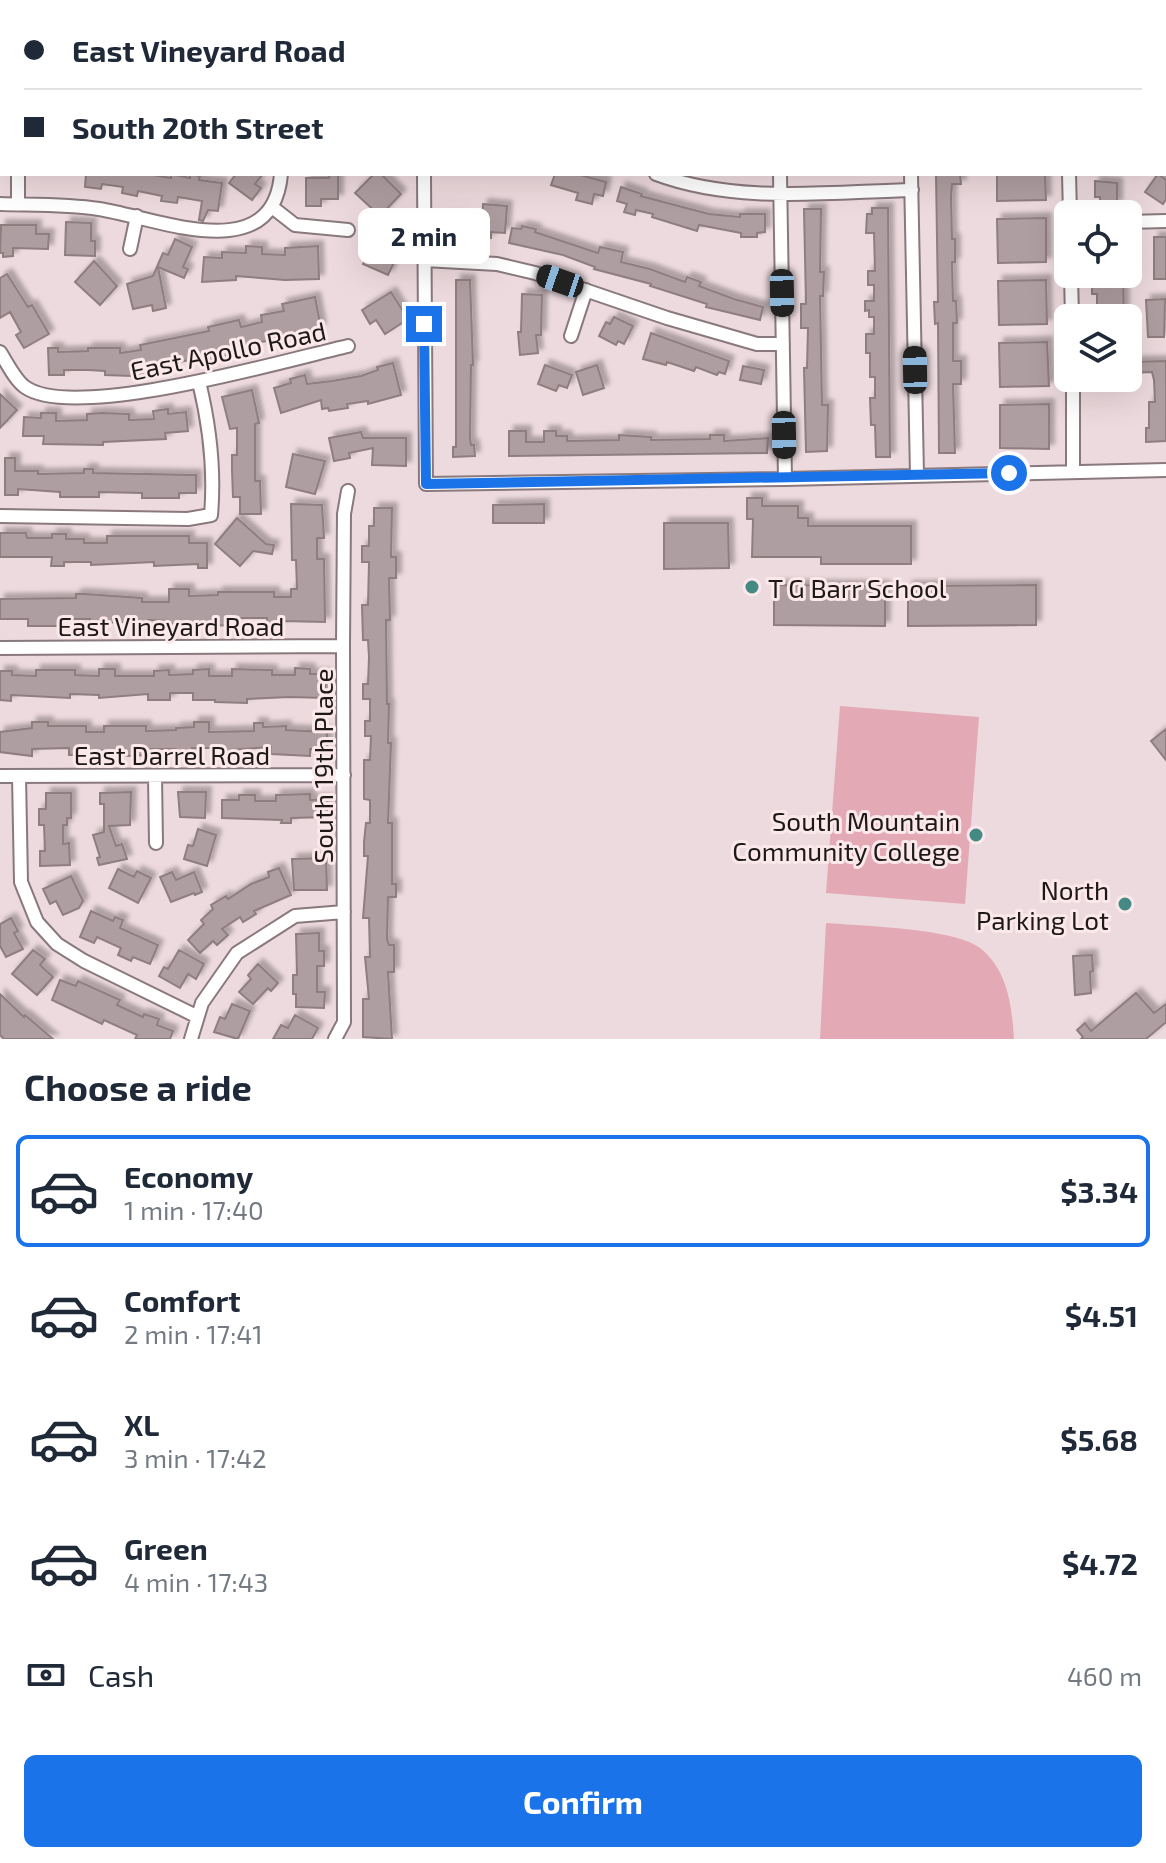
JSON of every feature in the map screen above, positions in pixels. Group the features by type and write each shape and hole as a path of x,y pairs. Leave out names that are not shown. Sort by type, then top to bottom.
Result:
{"street":[{"path":"18,176 18,204"},
{"path":"0,204 74,206 214,232 235,231 254,224 272,207 281,176"},
{"path":"424,176 426,484 1166,470"},
{"path":"661,176 716,190 780,193 912,190"},
{"path":"780,176 785,479"},
{"path":"911,176 917,475"},
{"path":"1069,176 1070,200"},
{"path":"272,207 295,225 348,230"},
{"path":"130,249 137,216"},
{"path":"1142,222 1166,221"},
{"path":"424,260 497,264 535,273 667,318 757,344 783,344"},
{"path":"571,336 586,290"},
{"name":"East Apollo Road","path":"0,352 24,386 43,395 76,396 133,395 348,346"},
{"path":"0,516 188,519 211,515 213,467 210,428 199,382"},
{"path":"1073,392 1073,472"},
{"name":"South 19th Place","path":"335,1039 344,1022 343,646 344,514 348,491"},
{"name":"East Vineyard Road","path":"0,648 343,646"},
{"name":"East Darrel Road","path":"0,776 344,775"},
{"path":"19,776 21,882 37,922 57,944 84,961 196,1016"},
{"path":"155,776 156,843"},
{"path":"191,1039 202,1003 237,953 295,916 344,912"}],"shaded area":[{"path":"840,706 979,717 965,904 826,893"},
{"path":"826,923 929,932 967,941 980,948 1003,978 1010,1002 1014,1039 820,1039"}],"building":[{"path":"86,176 200,176 199,180 222,183 218,211 208,210 203,221 199,220 202,201 178,197 177,203 161,201 162,196 138,191 137,196 122,193 123,187 102,184 101,189 85,187"},
{"path":"234,176 261,176 255,184 261,188 252,200 229,183"},
{"path":"338,176 338,199 321,199 321,206 306,206 306,178"},
{"path":"372,176 383,176 401,194 380,216 355,193"},
{"path":"554,176 584,176 606,182 603,196 594,194 592,204 576,200 578,193 551,185"},
{"path":"936,176 960,176 961,184 952,184 951,196 952,239 955,239 953,301 956,301 957,323 953,323 953,361 961,361 961,384 953,384 955,453 939,453 938,323 935,324 934,302 938,302"},
{"path":"997,176 1045,176 1046,200 997,201"},
{"path":"1157,176 1166,180 1163,204 1145,192"},
{"path":"1095,181 1117,183 1117,200 1095,197"},
{"path":"621,187 641,196 709,214 740,217 740,214 765,214 765,232 757,233 757,237 741,237 741,233 699,225 697,231 652,217 653,214 636,210 635,215 624,212 627,204 617,201"},
{"path":"483,204 507,206 505,233 491,232 491,238 449,237 449,222 455,223 455,217 464,218 464,223 482,224"},
{"path":"872,208 888,208 890,457 876,457 875,425 871,425 870,398 875,398 875,377 870,377 866,334 874,334 874,317 869,317 869,310 865,311 865,301 874,301 874,285 868,285 868,271 875,271 874,233 866,233 867,214 872,214"},
{"path":"804,209 821,209 820,272 824,272 823,296 820,296 822,405 828,405 827,451 806,452 804,368 807,368 808,328 801,328 801,304 806,304"},
{"path":"1046,218 1046,262 998,263 997,219"},
{"path":"66,222 91,223 95,256 65,255"},
{"path":"1,225 36,225 36,234 49,234 48,249 13,248 13,256 3,257 0,253"},
{"path":"522,226 598,253 600,247 623,252 621,262 685,282 687,277 701,282 699,286 763,307 760,320 706,307 707,304 651,284 594,269 563,255 509,243 512,228 521,229"},
{"path":"1154,237 1166,237 1166,279 1154,279"},
{"path":"383,238 402,246 388,275 363,264 370,251 376,253"},
{"path":"175,239 192,247 183,267 188,269 184,278 158,267 166,308 153,311 152,305 133,309 127,284 153,276 163,253 168,255"},
{"path":"246,246 262,247 262,254 285,255 285,248 318,246 319,279 236,276 236,280 202,282 204,257 222,258 222,252 246,253"},
{"path":"94,261 117,286 100,305 75,282"},
{"path":"7,274 28,307 32,305 49,334 24,348 16,335 21,332 10,312 0,318 0,278"},
{"path":"456,280 470,280 473,365 470,438 475,456 453,457 453,447 456,447"},
{"path":"1046,280 1047,324 999,325 998,281"},
{"path":"1092,288 1123,288 1124,304 1097,304 1097,294 1092,294"},
{"path":"391,292 408,319 385,334 376,320 370,324 362,310"},
{"path":"522,294 542,295 541,335 536,335 538,353 520,355 518,332 521,332"},
{"path":"315,297 321,328 281,335 282,342 228,347 230,355 191,364 190,360 147,368 148,374 105,375 105,371 64,370 64,375 49,375 48,348 58,348 58,352 88,351 88,348 120,348 120,353 141,350 140,345 209,331 208,327 239,320 241,327 262,322 261,315 284,311 282,304"},
{"path":"1165,299 1164,337 1148,337 1146,300"},
{"path":"614,317 633,326 624,344 618,341 616,345 599,336 606,322 610,324"},
{"path":"651,333 729,361 725,374 719,372 717,375 696,367 694,371 667,362 666,365 643,359"},
{"path":"1047,342 1049,386 1000,387 999,343"},
{"path":"1166,361 1166,441 1146,442 1149,402 1155,402 1154,380 1152,372 1142,372 1142,362"},
{"path":"393,363 401,395 368,404 368,401 347,404 348,408 329,411 328,408 322,409 321,400 281,413 274,388 291,383 290,379 305,375 307,384 332,381 361,376"},
{"path":"545,365 572,375 567,388 559,385 556,391 538,384"},
{"path":"597,365 604,388 583,395 576,372"},
{"path":"743,366 764,370 761,384 740,380"},
{"path":"252,390 259,423 255,424 255,481 260,481 261,514 240,514 240,497 233,497 232,470 232,455 237,455 237,428 230,429 222,397"},
{"path":"0,394 17,410 0,428"},
{"path":"1049,404 1049,449 1000,448 1000,405"},
{"path":"168,409 168,414 186,412 188,431 165,433 166,439 103,442 103,445 43,444 44,436 23,436 24,417 41,418 41,413 56,413 56,421 87,420 87,414 102,413 129,414 129,420 154,419 153,411"},
{"path":"509,431 526,431 526,442 544,442 544,431 556,431 556,436 567,436 567,441 619,440 619,435 651,437 651,440 710,439 710,435 724,435 724,441 768,438 767,453 509,456"},
{"path":"361,432 363,438 406,438 406,466 372,465 373,448 349,453 350,458 334,461 329,438"},
{"path":"293,454 325,461 315,494 286,487"},
{"path":"5,458 15,458 15,471 38,471 38,474 84,473 84,469 93,469 93,473 196,475 196,493 179,493 179,498 142,498 142,493 99,492 99,497 60,497 60,492 18,489 18,495 5,495"},
{"path":"747,498 762,498 762,506 798,506 798,518 808,518 808,526 911,526 911,564 821,564 821,557 752,557 753,519 747,519"},
{"path":"291,504 322,505 324,538 317,538 317,559 324,559 325,622 282,621 282,625 267,625 267,618 244,618 228,619 228,625 212,626 212,621 170,624 170,621 148,620 148,626 132,625 132,622 89,623 90,619 69,619 69,626 28,626 28,619 0,619 0,599 76,598 76,594 85,594 142,598 142,602 169,602 169,589 189,589 189,596 218,595 218,592 274,592 274,597 291,597 291,589 297,589 296,560 292,560"},
{"path":"544,504 544,523 493,523 493,505"},
{"path":"374,508 392,508 391,557 396,557 396,578 389,578 390,620 386,620 388,743 391,743 388,823 392,823 392,884 396,884 396,897 388,897 387,939 389,945 394,945 394,972 388,972 392,1039 363,1037 363,999 369,999 365,957 370,957 369,918 363,918 368,856 364,856 364,842 366,823 370,823 370,800 364,799 364,760 370,760 371,736 365,736 365,721 370,721 370,699 363,699 363,684 368,684 369,657 368,640 363,640 362,605 368,605 369,562 362,562 362,546 369,546 369,526 374,526"},
{"path":"237,518 266,544 274,545 272,554 253,551 240,566 215,544"},
{"path":"664,523 728,523 729,568 664,569"},
{"path":"0,533 26,533 27,538 52,538 52,534 66,534 66,539 84,539 84,543 107,543 107,536 189,536 189,543 207,543 207,568 198,568 198,564 154,566 154,562 91,565 91,562 64,562 64,566 51,566 52,557 0,557"},
{"path":"774,585 885,586 885,626 774,625"},
{"path":"1036,585 1036,625 908,626 908,586"},
{"path":"295,668 310,669 310,674 326,674 325,698 215,702 193,700 193,693 170,693 170,700 148,700 148,694 99,698 99,695 70,694 70,698 11,695 11,701 0,700 0,671 36,676 36,670 75,670 75,675 99,676 99,669 115,669 115,676 154,676 154,671 169,670 169,675 193,674 193,670 209,669 209,676 232,676 232,669 272,670 272,675 295,675"},
{"path":"32,722 48,722 48,726 86,726 86,732 104,732 104,726 146,726 146,731 176,730 194,727 194,722 209,722 209,732 254,731 254,723 263,723 263,727 286,726 286,730 327,732 327,749 310,749 310,756 271,754 271,747 230,750 230,756 216,756 216,748 192,748 192,755 176,755 176,749 151,749 151,755 126,756 111,756 111,751 85,750 85,755 69,755 69,748 32,749 32,756 0,752 0,732 32,728"},
{"path":"1166,729 1166,760 1151,741"},
{"path":"131,792 130,825 109,826 116,846 122,844 127,859 99,865 97,858 100,857 93,835 104,832 104,804 100,804 100,793"},
{"path":"178,792 206,792 205,818 180,817"},
{"path":"46,793 71,793 71,818 67,818 67,825 63,825 63,844 69,843 70,865 40,866 40,851 45,851 44,825 39,825 39,809 46,809"},
{"path":"310,794 310,800 327,799 327,817 291,818 291,823 222,818 222,800 239,800 239,795 255,795 255,801 276,801 276,795"},
{"path":"198,829 216,835 207,866 184,859 188,845 193,846"},
{"path":"326,858 327,890 294,890 292,859"},
{"path":"279,868 291,895 254,911 256,914 243,922 240,917 222,929 228,935 217,945 213,941 200,953 188,940 204,924 201,920 213,909 211,905 269,877 268,872"},
{"path":"118,869 134,877 137,871 151,878 138,903 109,888"},
{"path":"172,872 176,880 194,872 202,892 171,902 160,877"},
{"path":"71,876 83,901 79,908 63,915 56,901 50,904 43,889"},
{"path":"91,911 113,921 115,917 123,920 120,928 158,945 150,964 118,955 121,948 97,937 94,943 80,937"},
{"path":"11,918 18,931 14,933 23,949 6,957 0,946 0,924"},
{"path":"319,933 319,951 324,951 324,966 317,966 317,992 325,992 324,1008 296,1007 293,975 297,975 296,934"},
{"path":"33,950 45,959 40,965 53,977 37,995 12,974"},
{"path":"179,950 204,964 196,979 188,974 180,988 159,976 164,967 168,969"},
{"path":"1092,955 1091,993 1075,995 1073,956"},
{"path":"258,964 278,983 271,991 268,988 253,1004 239,992 251,979 248,975"},
{"path":"60,980 76,986 78,981 120,1000 117,1005 143,1017 144,1014 159,1019 157,1025 173,1031 170,1039 135,1039 137,1035 104,1020 102,1024 52,1000"},
{"path":"1136,993 1154,1013 1166,1004 1166,1022 1146,1039 1081,1039 1083,1037 1077,1030 1085,1023 1091,1031"},
{"path":"0,994 53,1039 4,1039 0,1035"},
{"path":"232,1004 250,1011 238,1039 214,1032 220,1017 225,1019"},
{"path":"295,1015 318,1028 312,1039 273,1039 281,1025 288,1028"}],"place":[{"name":"T G Barr School","path":"752,587"},
{"name":"South Mountain Community College","path":"976,835"},
{"name":"North Parking Lot","path":"1125,904"}],"route":[{"path":"424,324 426,484 1009,473"}]}
